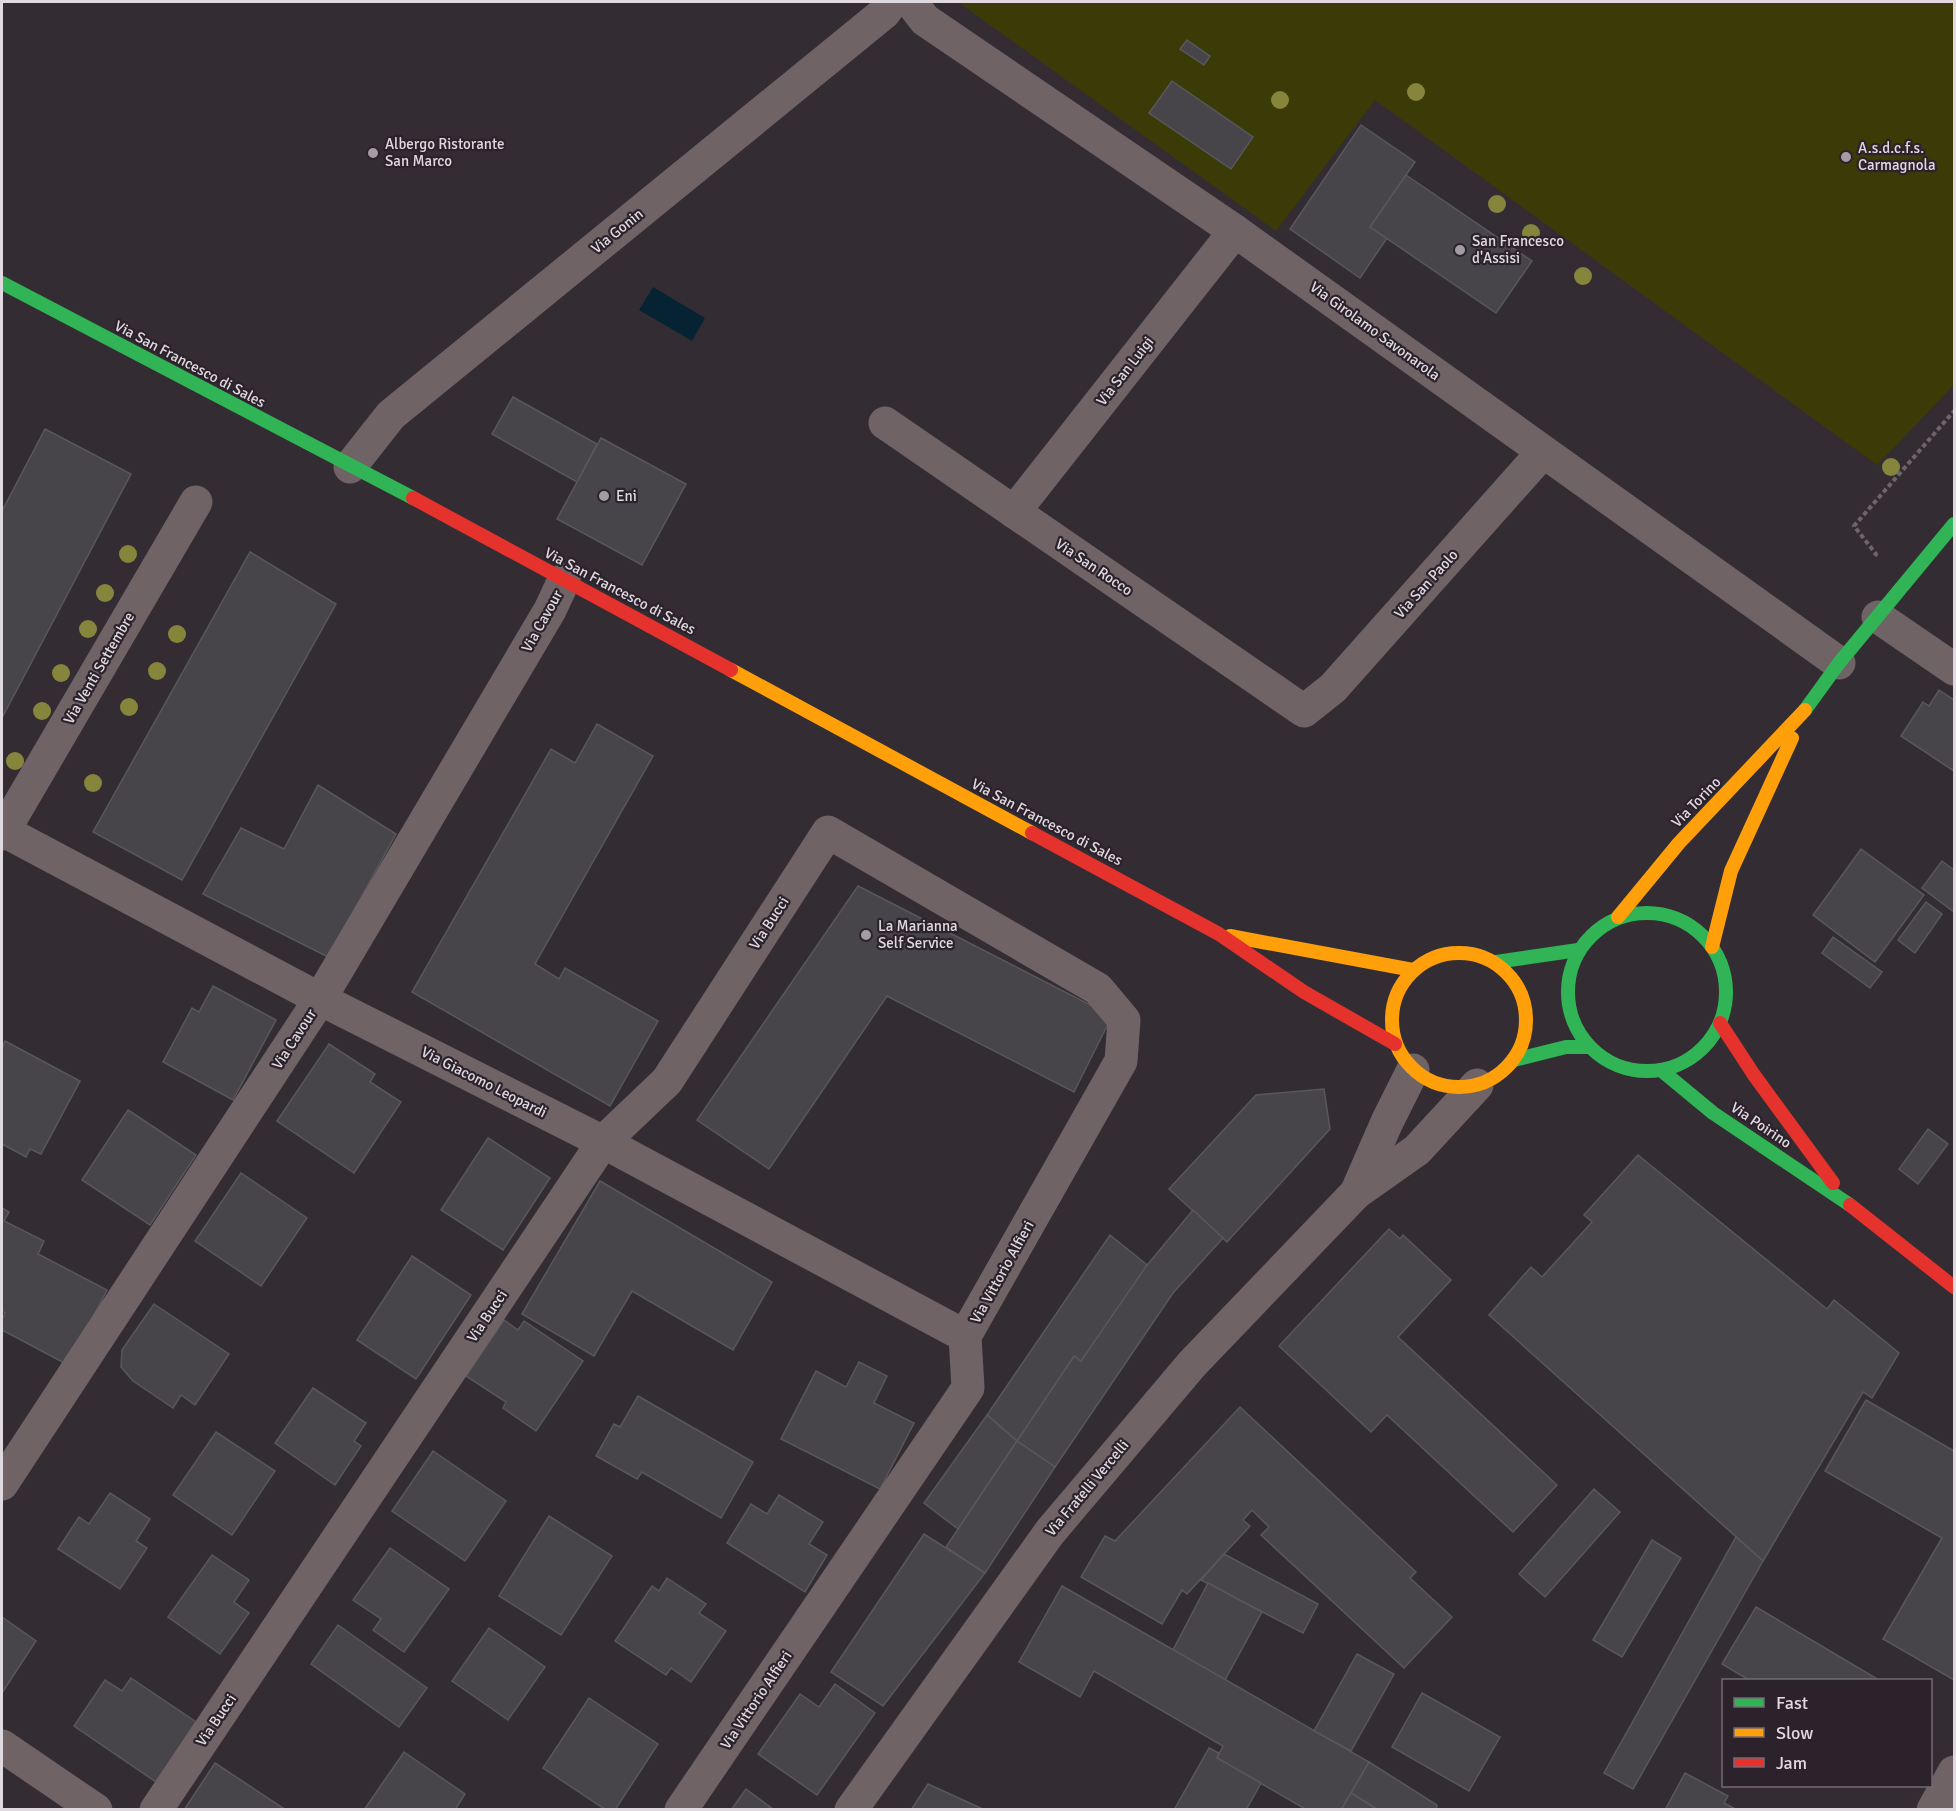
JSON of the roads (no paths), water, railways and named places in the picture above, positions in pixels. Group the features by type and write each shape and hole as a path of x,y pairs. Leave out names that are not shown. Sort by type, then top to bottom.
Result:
{"main road":[{"name":"Via San Francesco di Sales","path":"2,284 388,485 1219,934 1404,1057"},
{"name":"Via Torino","path":"1618,917 1679,843 1802,714 1839,663 1954,524"},
{"name":"Via Torino","path":"1712,947 1731,871 1802,714"},
{"path":"1644,912 1670,916 1694,928 1712,947 1724,970 1726,996 1720,1023 1706,1044 1686,1061 1661,1070 1635,1070 1610,1063 1589,1047 1574,1026 1567,1000 1569,974 1578,950 1595,930 1618,917 1644,912"},
{"name":"Via San Francesco di Sales","path":"1219,934 1413,970"},
{"path":"1496,963 1578,950"},
{"path":"1453,952 1475,954 1496,963 1512,977 1522,997 1527,1019 1524,1040 1514,1060 1497,1076 1477,1085 1454,1088 1432,1082 1404,1057 1391,1024 1392,1004 1400,985 1413,970 1431,958 1453,952"},
{"name":"Via Poirino","path":"1720,1023 1754,1075 1846,1201"},
{"path":"1514,1060 1556,1048 1589,1047"},
{"name":"Via Poirino","path":"1661,1070 1713,1113 1846,1201 1954,1287"}],"street":[{"name":"Via Gonin","path":"350,467 391,415 884,13 891,2"},
{"name":"Via Girolamo Savonarola","path":"911,2 925,20 1235,231 1839,663"},
{"name":"Via San Luigi","path":"1014,512 1235,231"},
{"name":"Via San Rocco","path":"885,423 1304,711"},
{"name":"Via San Paolo","path":"1304,711 1333,688 1543,452"},
{"name":"Via Venti Settembre","path":"2,832 196,502"},
{"name":"Via Cavour","path":"2,1484 320,999 550,610 564,580"},
{"path":"1886,607 1954,669"},
{"name":"Via Giacomo Leopardi","path":"2,832 320,999 603,1142 965,1336"},
{"name":"Via Bucci","path":"156,1809 603,1142 667,1081 828,832"},
{"name":"Via Vittorio Alfieri","path":"681,1809 968,1388 965,1336 1120,1061 1124,1020 1098,989 828,832"},
{"name":"Via Fratelli Vercelli","path":"1356,1193 1387,1122 1404,1057"},
{"name":"Via Fratelli Vercelli","path":"851,1809 1050,1532 1192,1364 1356,1193 1417,1150 1477,1085"},
{"path":"2,1746 96,1809"},
{"path":"1933,1809 1954,1772"}],"water":[{"path":"653,287 705,318 692,341 639,310"}],"place":[{"name":"Albergo Ristorante San Marco","path":"373,153"},
{"name":"A.s.d.c.f.s. Carmagnola","path":"1846,157"},
{"name":"San Francesco d'Assisi","path":"1460,250"},
{"name":"Eni","path":"604,496"},
{"name":"La Marianna Self Service","path":"866,935"}]}
